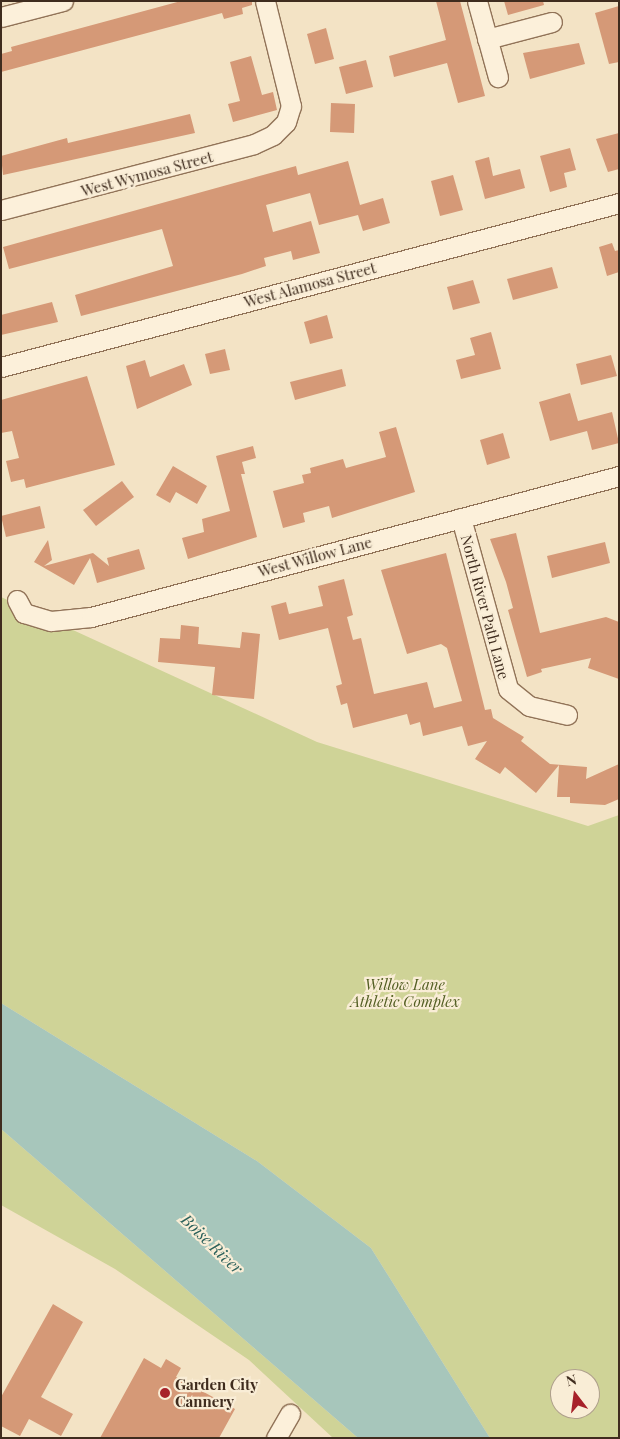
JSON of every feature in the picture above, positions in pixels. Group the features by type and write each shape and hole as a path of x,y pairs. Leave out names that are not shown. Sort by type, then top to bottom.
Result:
{"street":[{"path":"1,17 63,1"},
{"name":"West Wymosa Street","path":"1,210 254,144 286,122 289,89 265,1"},
{"path":"478,1 498,77"},
{"path":"488,39 552,22"},
{"name":"West Alamosa Street","path":"1,367 619,202"},
{"name":"West Willow Lane","path":"17,600 24,613 51,621 91,617 619,476"},
{"name":"North River Path Lane","path":"461,518 508,688 529,706 567,715"},
{"path":"276,1438 290,1414"}],"green space":[{"name":"Willow Lane Athletic Complex","path":"1,597 317,742 588,826 619,815 619,1438 490,1438 371,1248 257,1161 1,1003"},
{"path":"1,1129 358,1438 333,1438 249,1360 115,1269 1,1205"}],"water":[{"name":"Boise River","path":"1,1003 257,1161 371,1248 490,1438 358,1438 1,1129"}],"building":[{"path":"181,1 252,1 252,5 242,8 243,14 224,19 222,13 1,72 1,54 12,51 11,47"},
{"path":"436,1 460,1 485,96 458,103 447,63 394,77 389,56 446,40"},
{"path":"504,1 543,1 544,5 508,15"},
{"path":"619,6 619,62 609,64 595,13"},
{"path":"326,28 334,59 315,64 307,34"},
{"path":"579,43 585,64 530,79 523,53"},
{"path":"251,56 262,95 273,92 277,110 233,122 228,104 240,101 230,62"},
{"path":"366,60 373,87 346,94 339,67"},
{"path":"331,103 355,104 354,133 330,132"},
{"path":"190,114 195,133 3,175 1,156 67,138 68,143"},
{"path":"619,133 619,169 608,172 596,139"},
{"path":"570,148 576,170 564,173 567,187 550,192 540,156"},
{"path":"489,157 493,176 520,169 525,188 485,199 475,161"},
{"path":"348,161 360,205 383,198 390,223 363,231 358,215 319,225 310,193 266,205 273,232 311,221 320,253 293,260 291,251 264,258 266,266 242,274 81,316 75,295 173,266 162,229 9,269 3,247 296,166 298,175"},
{"path":"453,175 463,210 440,216 431,181"},
{"path":"612,243 615,251 619,250 619,272 607,276 599,247"},
{"path":"552,267 558,288 513,300 507,279"},
{"path":"473,280 480,303 453,310 447,287"},
{"path":"52,302 58,322 1,335 1,315"},
{"path":"327,315 333,338 310,344 304,322"},
{"path":"491,332 501,369 461,379 456,360 475,355 470,338"},
{"path":"225,349 230,370 210,374 205,354"},
{"path":"611,355 617,376 581,385 576,364"},
{"path":"145,360 150,377 184,364 192,385 137,409 126,366"},
{"path":"342,369 346,386 295,400 290,382"},
{"path":"87,376 115,465 26,488 24,479 11,482 6,461 19,458 12,431 1,433 1,400"},
{"path":"570,393 578,421 612,412 619,443 592,450 587,431 550,441 539,402"},
{"path":"396,427 415,492 332,518 329,506 303,513 305,522 283,528 273,491 304,483 302,475 311,473 310,468 343,459 346,468 386,457 379,432"},
{"path":"503,433 510,458 487,465 480,440"},
{"path":"253,446 256,458 242,462 245,474 241,474 257,537 188,559 182,538 204,532 202,519 230,511 216,456"},
{"path":"173,466 207,486 197,504 176,492 170,503 156,495"},
{"path":"122,481 134,497 96,526 83,510"},
{"path":"40,506 45,528 6,537 1,516"},
{"path":"516,533 540,633 606,617 619,622 619,679 588,668 591,658 541,669 542,672 527,677 508,610 513,608 506,582 490,539"},
{"path":"48,540 52,560 44,566 93,553 109,566 107,558 139,549 145,569 97,583 90,558 74,585 34,562"},
{"path":"605,542 610,563 552,578 547,556"},
{"path":"446,553 485,710 491,709 493,718 524,737 521,741 550,764 587,767 586,779 619,764 619,799 605,805 570,803 570,797 557,797 559,765 536,793 505,767 500,774 475,759 487,741 468,746 462,726 423,736 420,722 410,725 407,714 353,728 347,703 341,705 336,686 342,684 328,628 279,640 271,606 286,602 289,614 323,606 318,586 344,579 353,615 347,617 353,640 361,638 374,694 427,682 434,708 462,701 447,648 441,644 407,654 381,570"},
{"path":"181,625 199,627 198,644 240,648 242,632 260,634 254,699 212,695 215,667 158,662 160,638 180,639"},
{"path":"53,1304 83,1322 41,1397 73,1414 61,1436 29,1419 20,1436 1,1426 1,1397"},
{"name":"Garden City Cannery","path":"144,1358 161,1368 166,1359 181,1368 176,1377 235,1409 219,1438 100,1438"}],"place":[{"name":"Garden City Cannery","path":"165,1393"}]}
